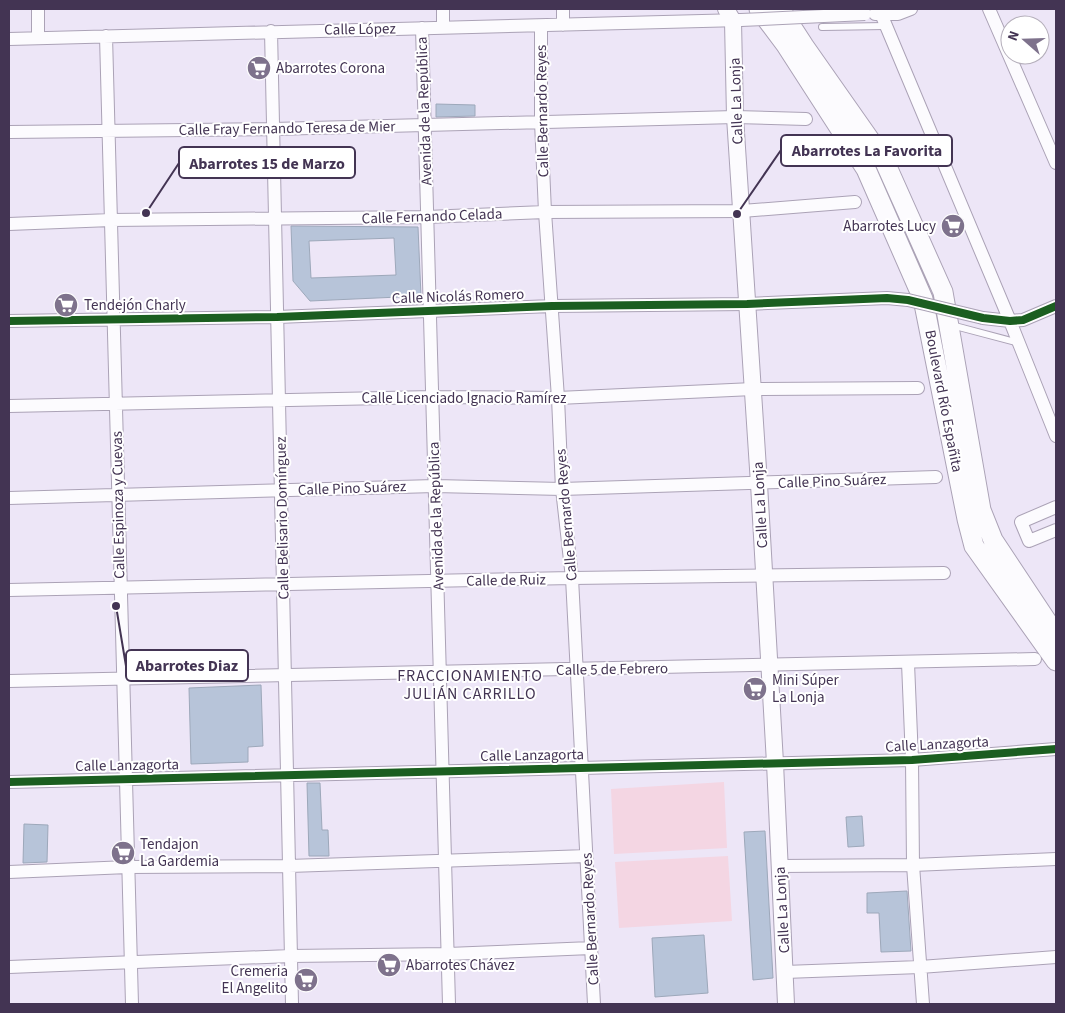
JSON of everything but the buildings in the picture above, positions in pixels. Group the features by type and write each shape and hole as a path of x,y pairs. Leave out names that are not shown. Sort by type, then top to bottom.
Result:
{"main road":[{"name":"Boulevard Río Españita","path":"759,9 786,45 866,170 923,298 974,546 1056,661"},
{"name":"Boulevard Río Españita","path":"780,9 884,160 931,266 942,292 981,510 993,540 1056,635"}],"street":[{"path":"38,9 38,38"},
{"path":"443,9 443,27"},
{"path":"563,9 563,25"},
{"name":"Calle López","path":"9,39 270,31 540,26 733,17 866,14 882,16 898,14 911,9"},
{"path":"989,9 1056,163"},
{"path":"882,16 1010,321 1056,436"},
{"name":"Calle La Lonja","path":"733,17 735,117 759,484 786,1004"},
{"name":"Calle Bernardo Reyes","path":"540,26 541,122 545,212 558,398 562,489 572,578 594,1004"},
{"name":"Avenida de la República","path":"422,28 449,1004"},
{"name":"Calle Belisario Domínguez","path":"270,31 292,1004"},
{"name":"Calle Espinoza y Cuevas","path":"106,36 132,1004"},
{"name":"Calle Fray Fernando Teresa de Mier","path":"9,132 273,129 735,117 806,120"},
{"name":"Calle Fernando Celada","path":"9,224 111,220 275,220 427,217 545,212 742,211 855,202"},
{"name":"Calle Nicolás Romero","path":"9,321 277,317 552,306 747,304 887,298 908,300 983,318 1010,321 1023,320 1056,306"},
{"name":"Calle Licenciado Ignacio Ramírez","path":"9,406 432,396 558,398 753,389 918,388"},
{"name":"Calle Pino Suárez","path":"9,498 435,486 562,489 936,477"},
{"path":"1056,507 1021,522 1029,541 1056,530"},
{"name":"Calle de Ruiz","path":"9,590 572,578 944,573"},
{"name":"Calle 5 de Febrero","path":"9,681 1035,660"},
{"path":"908,663 912,760 912,865 923,1004"},
{"name":"Calle Lanzagorta","path":"9,782 912,760 1056,749"},
{"path":"9,872 128,867 289,866 586,856"},
{"path":"780,866 912,865 1056,859"},
{"path":"9,967 291,956 448,954 591,948"},
{"path":"785,972 920,967 1056,957"}],"lane":[{"path":"822,27 882,16"},
{"path":"955,326 1019,343"}],"shaded area":[{"path":"724,782 727,848 614,854 611,789"},
{"path":"728,856 732,921 619,928 615,862"}],"cycle path":[{"path":"9,321 277,317 552,306 747,304 887,298 908,300 983,318 1010,321 1023,320 1056,306"},
{"path":"9,782 912,760 1056,749"}],"place":[{"name":"Abarrotes Corona","path":"259,68"},
{"name":"Abarrotes 15 de Marzo","path":"146,213"},
{"name":"Abarrotes La Favorita","path":"737,214"},
{"name":"Abarrotes Lucy","path":"953,226"},
{"name":"Tendejón Charly","path":"66,305"},
{"name":"Abarrotes Diaz","path":"116,606"},
{"name":"Mini Súper La Lonja","path":"755,689"},
{"name":"Tendajon La Gardemia","path":"123,853"},
{"name":"Abarrotes Chávez","path":"389,965"},
{"name":"Cremeria El Angelito","path":"306,980"}],"district":[{"name":"FRACCIONAMIENTO JULIÁN CARRILLO","path":"470,684"}]}
